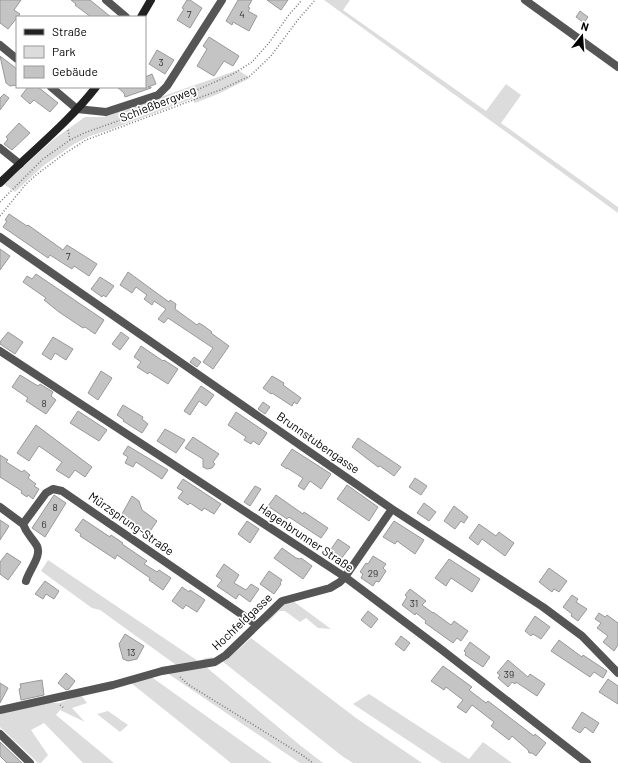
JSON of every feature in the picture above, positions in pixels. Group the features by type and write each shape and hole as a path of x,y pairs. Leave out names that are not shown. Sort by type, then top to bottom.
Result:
{"main road":[{"path":"142,16 151,0"},
{"path":"0,183 78,109 95,88"}],"street":[{"path":"106,0 125,16"},
{"path":"52,88 78,109 106,112 137,103 162,93 222,0"},
{"path":"525,0 618,67"},
{"path":"0,45 16,58"},
{"path":"0,148 20,164"},
{"name":"Brunnstubengasse","path":"0,237 392,508 561,619 594,647 618,673"},
{"name":"Hagenbrunner Straße","path":"0,351 345,577 442,650 587,763"},
{"name":"Mürzsprung-Straße","path":"23,524 46,493 54,489 58,489 257,625"},
{"path":"0,507 23,524 27,534 38,547 36,560 30,569 26,581"},
{"name":"Hochfeldgasse","path":"0,710 113,685 149,674 208,664 221,659 282,601 330,588 340,582 345,577 392,508"},
{"path":"0,734 30,763"}],"path":[{"name":"Schießbergweg","path":"0,216 26,184 36,175 86,140 213,93 250,76 271,56 296,21 315,0"},
{"path":"170,670 189,685 302,754 313,763"}],"green space":[{"path":"324,0 350,0 343,10 486,111 506,84 521,95 501,123 618,207 618,213"},
{"path":"238,70 250,78 218,94 195,103 192,99 90,136 74,144 43,166 15,192 4,184 54,139 85,117 103,117"},
{"path":"48,560 198,661 216,657 179,667 100,610 92,608 41,571"},
{"path":"293,601 331,629 318,628 306,618 300,622 285,611 279,611 268,622 266,621 283,605"},
{"path":"251,638 356,718 422,763 353,763 342,756 222,661 230,657"},
{"path":"206,667 323,763 300,763 167,673"},
{"path":"150,676 272,763 231,763 131,683"},
{"path":"369,694 469,759 483,742 512,763 442,763 353,704"},
{"path":"81,695 87,703 72,708 85,722 60,710 56,715 114,763 83,763 44,723 31,730 48,755 41,763 38,763 0,727 0,713 48,703 59,703"},
{"path":"108,711 128,725 120,732 97,714"}],"building":[{"path":"0,0 21,0 14,10 20,14 16,16 16,19 8,29 0,23"},
{"path":"71,0 90,0 110,16 90,16 75,5 76,4"},
{"path":"187,0 190,0 202,8 190,28 177,20 184,9 182,8"},
{"path":"238,0 252,0 248,7 250,8 248,11 257,16 249,31 233,22 232,25 226,21"},
{"path":"267,0 288,0 281,10"},
{"path":"580,11 588,17 584,23 576,17"},
{"path":"209,37 239,56 233,66 224,61 214,76 197,66 207,49 203,46"},
{"path":"157,50 174,60 165,74 149,64"},
{"path":"0,56 16,68 16,85 10,86 6,83"},
{"path":"152,74 156,84 148,87 151,88 125,97 124,93 118,88 146,88 146,77"},
{"path":"27,88 39,88 58,103 50,112 34,100 30,104 21,96"},
{"path":"4,94 9,98 0,110 0,98"},
{"path":"19,123 30,133 12,150 4,144 8,139 6,137"},
{"path":"9,214 27,226 28,225 63,250 67,245 97,264 89,276 74,266 72,269 50,255 48,258 3,227"},
{"path":"0,249 10,256 0,270"},
{"path":"128,272 169,302 170,300 176,304 175,309 197,325 199,323 204,326 229,346 213,369 203,362 213,348 168,318 164,323 158,319 166,309 154,301 152,305 144,299 147,295 136,287 132,293 120,285"},
{"path":"36,274 104,320 95,334 59,312 44,300 46,298 23,282 27,276 32,279"},
{"path":"100,277 114,286 106,297 103,295 102,297 91,289"},
{"path":"8,332 23,342 15,354 0,344"},
{"path":"121,332 129,338 120,350 112,344"},
{"path":"53,337 73,349 66,360 55,353 51,360 42,354"},
{"path":"141,346 178,369 168,384 149,372 148,374 137,367 141,362 134,357"},
{"path":"194,357 201,362 197,367 190,362"},
{"path":"101,371 112,378 98,400 88,393"},
{"path":"20,375 38,386 40,384 53,392 51,396 56,400 46,414 26,401 28,398 12,387"},
{"path":"272,376 284,383 283,385 301,398 297,404 294,402 292,406 263,388"},
{"path":"201,386 214,395 206,406 199,401 190,415 184,411"},
{"path":"263,402 270,407 265,414 258,409"},
{"path":"123,405 143,417 142,419 148,424 142,433 123,421 124,420 117,415"},
{"path":"78,411 107,430 99,441 70,423"},
{"path":"236,412 267,433 259,445 253,441 251,444 244,440 246,437 228,425"},
{"path":"36,425 92,467 85,477 75,470 69,478 56,470 62,462 39,446 29,461 17,453"},
{"path":"165,429 185,440 176,453 157,441"},
{"path":"193,437 219,454 213,462 215,464 212,468 207,469 203,467 203,459 185,448"},
{"path":"358,438 401,467 394,476 380,466 378,467 352,447"},
{"path":"128,446 168,470 162,479 136,462 133,467 125,463 128,457 123,454"},
{"path":"292,449 331,474 321,489 310,481 304,490 298,486 303,478 281,465"},
{"path":"0,455 8,460 6,462 22,472 24,470 30,475 28,478 36,484 34,486 39,489 33,499 28,495 27,497 21,493 22,491 0,477"},
{"path":"415,478 427,486 421,495 409,487"},
{"path":"183,479 221,504 214,514 204,508 202,511 190,503 188,505 178,498 183,491 177,488"},
{"path":"347,485 378,507 369,521 337,499"},
{"path":"255,486 261,489 250,506 244,502"},
{"path":"54,495 66,503 45,537 32,528"},
{"path":"276,495 303,514 304,512 328,528 321,538 289,517 287,519 268,506"},
{"path":"132,496 139,501 142,510 157,521 147,536 136,528 138,525 122,514"},
{"path":"424,503 436,512 429,521 417,513"},
{"path":"454,506 468,517 464,523 461,521 455,529 444,521"},
{"path":"83,519 110,537 111,535 123,543 122,544 147,561 144,564 157,572 159,570 171,578 163,590 149,580 150,578 117,555 115,559 80,536 81,534 75,530"},
{"path":"0,520 9,526 0,540"},
{"path":"247,521 259,529 250,543 238,534"},
{"path":"394,521 424,540 415,554 397,541 395,544 383,537"},
{"path":"479,524 496,536 499,532 514,543 505,556 482,539 478,545 469,538"},
{"path":"338,539 350,547 338,563 327,555"},
{"path":"282,548 296,558 301,558 312,566 303,579 274,558"},
{"path":"7,553 21,562 8,580 0,574 0,562"},
{"path":"373,556 386,564 383,568 386,571 379,582 376,581 373,586 361,578 363,574 360,572"},
{"path":"449,559 480,579 472,592 451,578 446,586 435,578"},
{"path":"224,564 239,575 234,583 246,590 251,584 259,589 250,602 239,594 236,599 217,586 222,580 216,576"},
{"path":"549,568 567,581 559,592 554,589 552,592 539,582"},
{"path":"269,571 282,580 274,594 260,584"},
{"path":"45,581 59,591 54,599 46,594 43,599 35,594"},
{"path":"182,587 189,592 190,590 205,600 197,612 186,605 183,609 172,601"},
{"path":"410,589 426,601 422,605 433,613 451,625 454,621 468,631 461,641 457,638 453,643 425,623 426,621 416,613 415,615 402,605 407,597 405,595"},
{"path":"572,595 578,599 576,602 587,609 578,621 563,607"},
{"path":"368,611 378,619 371,628 361,620"},
{"path":"599,613 605,617 607,615 618,623 618,645 614,651 603,642 608,636 597,628 601,623 595,619"},
{"path":"535,616 550,627 541,639 533,634 531,636 525,631"},
{"path":"125,634 144,646 137,659 128,661 123,659 119,644"},
{"path":"401,636 410,643 404,651 395,644"},
{"path":"559,640 582,657 583,655 607,671 603,678 594,672 590,677 551,651"},
{"path":"470,642 490,657 483,667 465,655 466,653 464,651"},
{"path":"508,660 528,677 530,674 545,684 537,696 516,682 515,684 512,682 508,687 498,678 500,675 497,673"},
{"path":"443,666 472,687 469,690 486,703 488,701 534,736 535,734 546,743 536,756 529,753 528,750 512,736 509,740 491,726 494,722 472,705 466,713 457,707 463,700 446,687 444,690 431,681"},
{"path":"66,673 75,681 69,689 66,690 58,683"},
{"path":"608,679 618,686 618,704 599,692"},
{"path":"42,680 44,695 21,700 19,689 21,688 20,684"},
{"path":"0,683 8,688 0,703"},
{"path":"582,712 599,723 593,733 585,727 580,733 572,728"},
{"path":"0,742 22,763 7,763 0,756"}]}
